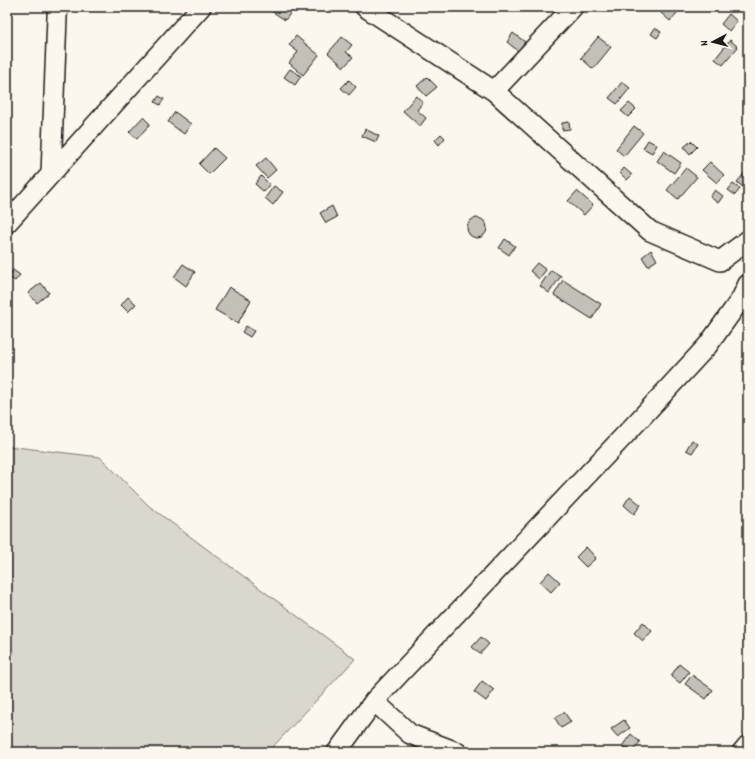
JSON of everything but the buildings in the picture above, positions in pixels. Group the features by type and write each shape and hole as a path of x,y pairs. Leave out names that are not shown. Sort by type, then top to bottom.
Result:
{"street":[{"path":"51,174 58,7"},
{"path":"7,223 201,7"},
{"path":"365,7 494,91 650,231 720,261 748,240"},
{"path":"494,91 573,7"},
{"path":"337,752 374,701 703,350 746,296"},
{"path":"374,701 410,734 457,752"},
{"path":"742,752 748,745"}],"shaded area":[{"path":"7,446 100,457 149,506 355,659 268,752 7,752"}]}
